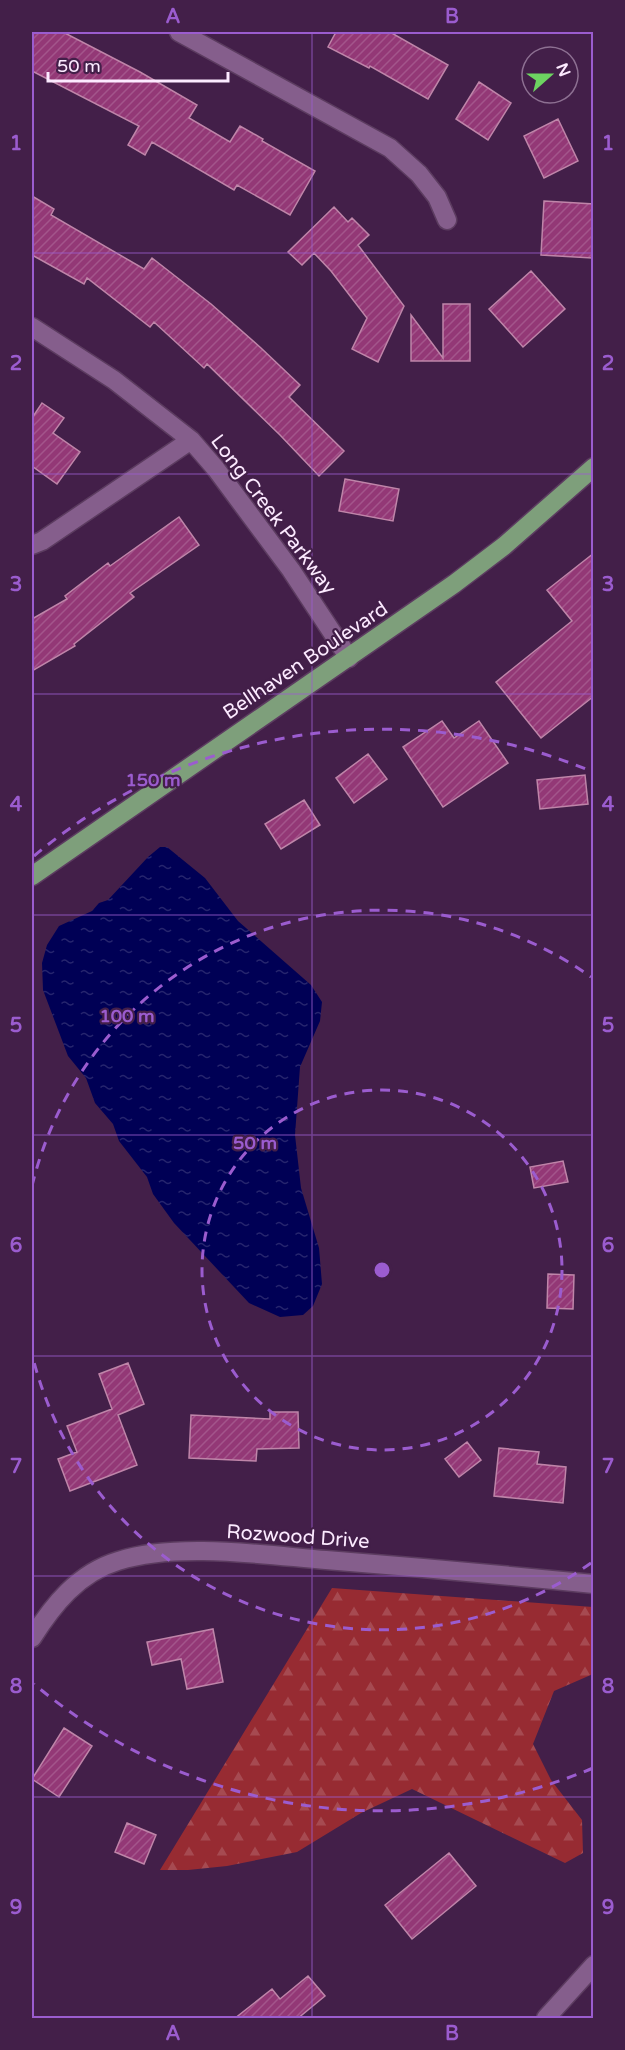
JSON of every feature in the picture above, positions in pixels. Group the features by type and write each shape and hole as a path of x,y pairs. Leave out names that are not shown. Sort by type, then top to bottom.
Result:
{"main road":[{"name":"Bellhaven Boulevard","path":"32,876 349,658 480,564 594,467"}],"street":[{"path":"179,32 390,148 419,174 438,197 447,220"},
{"name":"Long Creek Parkway","path":"32,327 114,380 191,440 216,469 291,570 349,658"},
{"path":"32,545 42,541 191,440"},
{"name":"Rozwood Drive","path":"32,1638 51,1608 71,1587 116,1561 152,1553 257,1554 594,1584"},
{"path":"546,2019 594,1965"}],"green space":[{"path":"332,1588 593,1607 593,1674 554,1691 533,1744 551,1780 582,1820 583,1853 565,1863 412,1789 361,1813 297,1852 227,1866 160,1870"}],"water":[{"path":"160,847 167,847 205,878 238,921 311,985 322,1002 320,1021 300,1067 295,1135 301,1188 319,1248 322,1284 313,1306 303,1315 280,1317 249,1303 174,1223 153,1194 147,1177 119,1141 113,1124 95,1103 86,1078 68,1056 43,990 42,963 47,945 59,926 92,911 99,903 108,900"}],"building":[{"path":"32,32 63,32 197,105 189,118 230,142 240,126 315,171 290,215 237,185 234,190 152,142 145,155 128,145 139,126 32,71"},
{"path":"336,32 390,32 448,65 428,99 370,66 369,68 328,47"},
{"path":"479,82 511,103 488,140 456,119"},
{"path":"558,119 578,161 544,178 524,136"},
{"path":"32,196 54,209 51,215 144,269 152,258 211,304 300,385 289,397 344,451 319,476 207,364 204,368 154,322 150,327 87,278 84,284 32,255"},
{"path":"544,201 594,204 592,258 541,255"},
{"path":"334,207 348,222 352,218 369,235 358,245 404,306 378,362 352,349 367,318 331,271 314,253 302,265 288,252"},
{"path":"531,271 565,309 523,347 489,309"},
{"path":"443,304 470,304 470,361 411,361 411,315 443,358"},
{"path":"42,403 64,418 53,433 80,452 57,484 32,466 32,418"},
{"path":"345,479 399,489 393,521 339,511"},
{"path":"179,517 199,545 130,593 134,597 74,644 75,646 32,671 32,619 67,599 65,596 108,563 110,566"},
{"path":"594,553 594,696 541,738 496,682 572,621 547,590"},
{"path":"442,721 454,738 479,721 508,763 443,807 403,747"},
{"path":"368,754 387,779 354,803 336,778"},
{"path":"585,775 588,804 540,809 537,780"},
{"path":"304,800 320,825 281,849 265,824"},
{"path":"563,1161 568,1182 534,1188 530,1167"},
{"path":"548,1274 574,1275 573,1309 547,1308"},
{"path":"128,1363 144,1404 118,1415 137,1465 70,1491 58,1459 77,1452 67,1426 112,1409 99,1374"},
{"path":"270,1412 298,1412 299,1448 257,1449 256,1461 189,1458 191,1415 270,1419"},
{"path":"467,1442 481,1460 459,1477 445,1459"},
{"path":"499,1448 539,1452 537,1464 566,1467 563,1503 494,1496"},
{"path":"213,1629 223,1682 187,1689 181,1659 152,1665 147,1642"},
{"path":"64,1728 92,1746 59,1797 32,1779"},
{"path":"127,1823 156,1835 144,1864 115,1852"},
{"path":"449,1853 476,1886 412,1939 385,1905"},
{"path":"308,1976 325,1996 297,2019 234,2019 272,1989 280,1999"}]}
